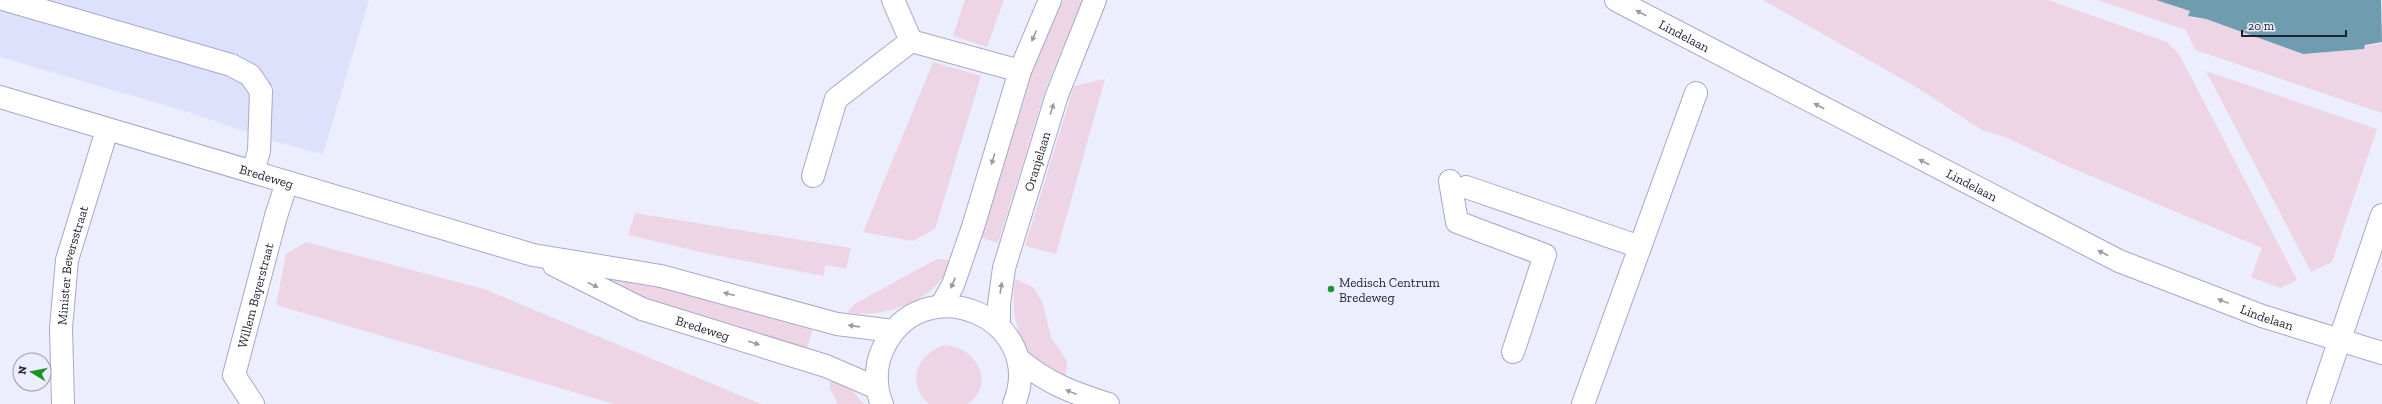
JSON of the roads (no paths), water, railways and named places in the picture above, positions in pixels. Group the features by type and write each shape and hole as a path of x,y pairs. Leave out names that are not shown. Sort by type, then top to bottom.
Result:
{"street":[{"path":"6,0 231,65 250,75 261,91 259,150 253,172"},
{"path":"893,0 911,41"},
{"path":"941,306 953,285 973,227 1020,71 1050,0"},
{"name":"Oranjelaan","path":"999,327 999,304 1004,268 1057,95 1095,0"},
{"name":"Lindelaan","path":"1616,0 2119,262 2262,316 2382,353"},
{"path":"911,41 1020,71"},
{"path":"813,176 836,99 911,41"},
{"path":"1583,404 1696,93"},
{"name":"Bredeweg","path":"0,97 107,130 533,255 661,276 837,324 893,331"},
{"name":"Minister Beversstraat","path":"63,404 62,328 67,260 107,130"},
{"name":"Willem Bayerstraat","path":"253,404 234,375 276,216 287,182"},
{"path":"1513,352 1545,255 1456,222 1458,184 1640,247"},
{"path":"2318,404 2382,215"},
{"name":"Bredeweg","path":"533,255 642,309 826,366 880,396"},
{"path":"880,396 879,358 893,331 912,316 923,310 941,306 963,307 983,314 999,327 1011,342 1018,359 1019,386 1014,404"},
{"path":"1018,359 1042,378 1072,393 1108,404"}],"place":[{"name":"Medisch Centrum Bredeweg","path":"1331,289"}]}
